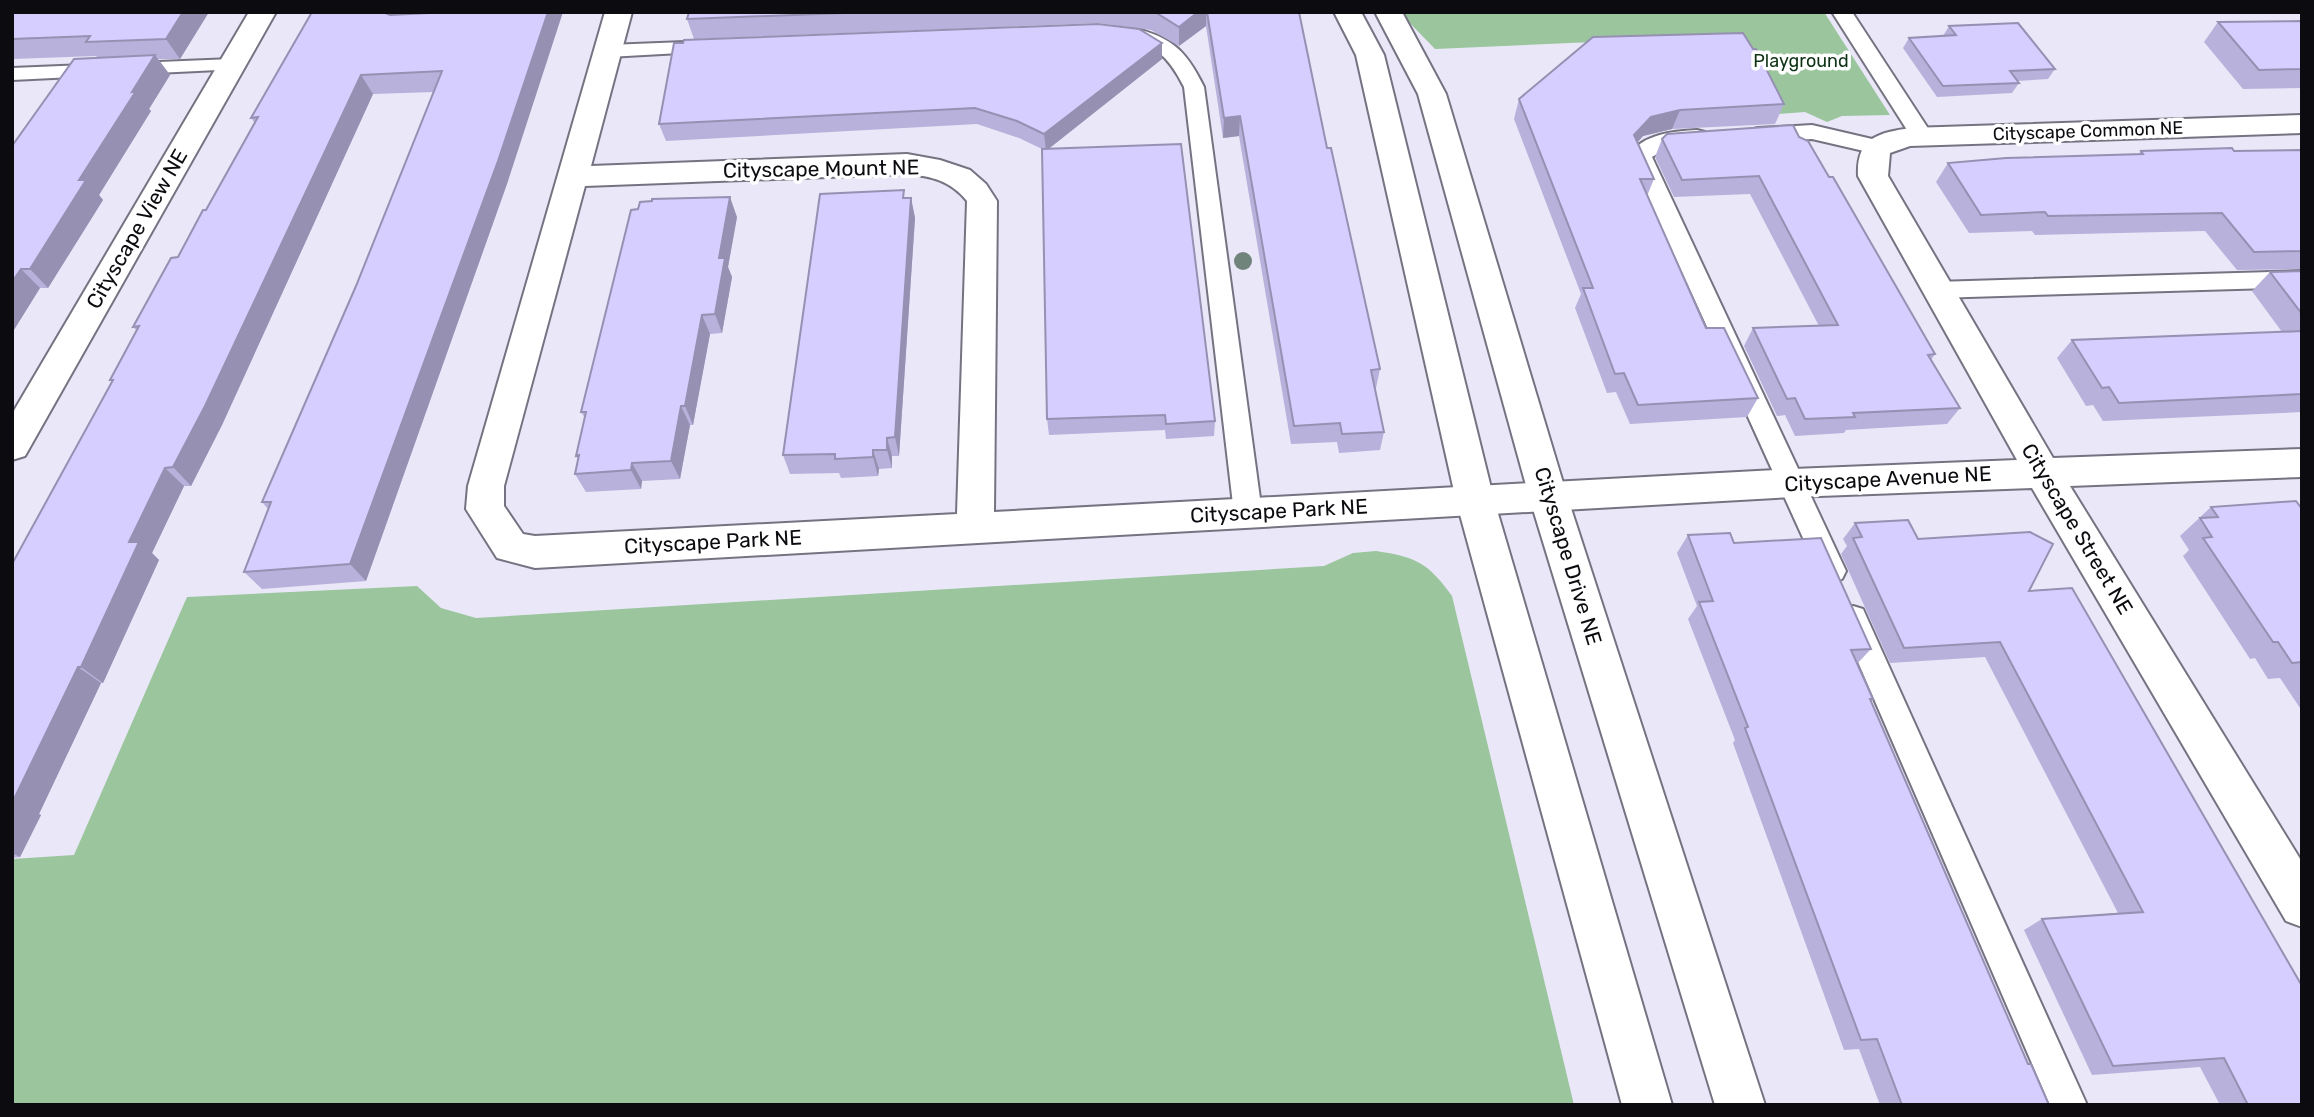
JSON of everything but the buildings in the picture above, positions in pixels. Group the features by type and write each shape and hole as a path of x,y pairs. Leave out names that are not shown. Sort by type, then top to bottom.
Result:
{"street":[{"name":"Cityscape View NE","path":"12,446 263,12"},
{"name":"Cityscape Park NE","path":"619,12 486,486 485,509 510,547 535,552 1475,500"},
{"path":"1347,12 1370,55 1376,74 1475,500 1647,1105"},
{"name":"Cityscape Drive NE","path":"1388,12 1432,94 1548,496 1740,1105"},
{"name":"Cityscape Common NE","path":"1877,147 1891,140 1922,136 2302,124"},
{"name":"Cityscape Street NE","path":"1877,147 1871,160 1873,176 1936,290 2302,905"},
{"name":"Cityscape Mount NE","path":"571,177 907,164 935,167 974,185 982,201 975,528"},
{"name":"Cityscape Avenue NE","path":"1475,500 1793,483 2302,463"}],"lane":[{"path":"1842,12 1922,136"},
{"path":"1099,32 1124,32 1161,42 1181,61 1194,87 1248,513"},
{"path":"608,51 731,46"},
{"path":"12,74 232,65"},
{"path":"1742,135 1812,132 1877,147"},
{"path":"1714,137 1673,139 1652,144 1640,155 1793,483 2068,1105"},
{"path":"1936,290 2302,279"}],"green space":[{"name":"Playground","path":"1404,12 1824,12 1890,115 1842,116 1827,122 1805,112 1778,114 1731,36 1435,49 1405,18"},
{"path":"1376,551 1420,563 1436,576 1452,596 1574,1105 12,1105 12,859 74,855 187,597 417,586 441,608 476,618 1324,566 1353,553"}]}
